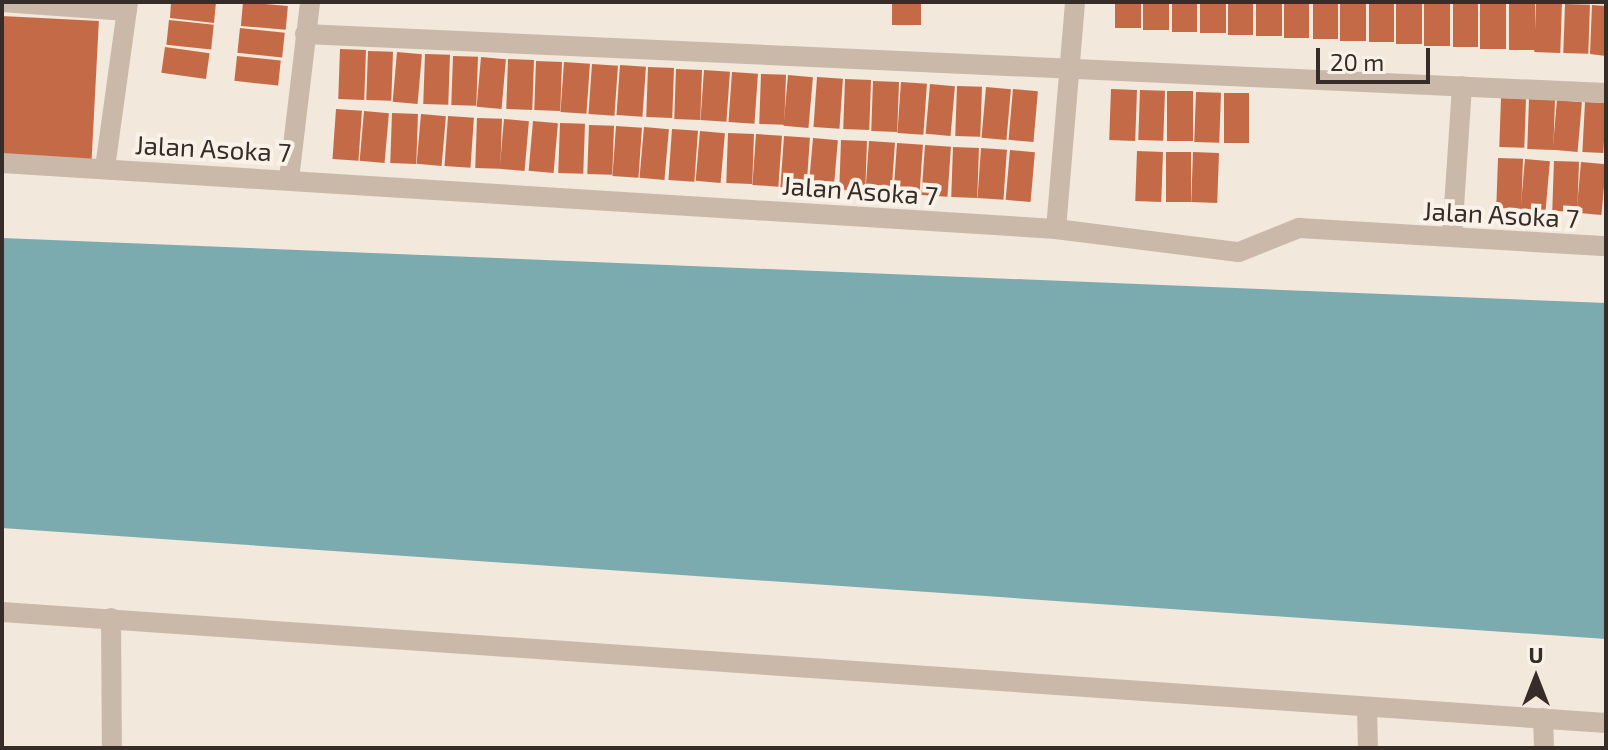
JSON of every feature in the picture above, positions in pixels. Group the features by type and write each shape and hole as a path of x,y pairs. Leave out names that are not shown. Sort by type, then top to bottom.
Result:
{"street":[{"path":"2,2 128,6 105,168"},
{"path":"289,179 310,2"},
{"path":"1056,229 1075,2"},
{"path":"305,34 1606,93"},
{"path":"1452,237 1462,86"},
{"name":"Jalan Asoka 7","path":"2,163 1056,229 1239,252 1299,228 1606,246"},
{"path":"2,612 1606,723"},
{"path":"111,618 112,748"},
{"path":"1367,708 1368,748"},
{"path":"1543,718 1544,748"}],"water":[{"path":"2,238 1606,303 1606,639 2,528"}],"building":[{"path":"171,2 216,2 214,23 170,18"},
{"path":"243,2 288,6 286,30 241,26"},
{"path":"892,2 921,2 921,25 892,25"},
{"path":"1115,2 1141,2 1141,28 1115,28"},
{"path":"1143,2 1169,2 1169,30 1143,30"},
{"path":"1172,2 1197,2 1197,32 1172,32"},
{"path":"1200,2 1226,2 1226,33 1200,33"},
{"path":"1228,2 1253,2 1253,35 1228,35"},
{"path":"1256,2 1282,2 1282,36 1256,36"},
{"path":"1284,2 1309,2 1309,38 1284,38"},
{"path":"1313,2 1338,2 1338,39 1313,39"},
{"path":"1340,2 1366,2 1366,41 1340,41"},
{"path":"1369,2 1394,2 1394,42 1369,42"},
{"path":"1396,2 1422,2 1422,44 1396,44"},
{"path":"1424,2 1450,2 1450,46 1424,46"},
{"path":"1453,2 1478,2 1478,47 1453,47"},
{"path":"1480,2 1506,2 1506,49 1480,49"},
{"path":"1509,2 1535,2 1535,50 1509,50"},
{"path":"1536,2 1562,3 1560,53 1534,52"},
{"path":"1565,4 1590,5 1588,54 1563,53"},
{"path":"1592,5 1606,6 1606,56 1590,54"},
{"path":"2,16 99,21 92,161 2,156"},
{"path":"169,20 214,25 211,50 166,45"},
{"path":"240,28 285,33 282,58 237,53"},
{"path":"165,47 210,53 206,79 161,73"},
{"path":"340,49 366,50 364,100 338,99"},
{"path":"368,51 393,52 391,101 366,100"},
{"path":"397,52 422,54 418,104 393,102"},
{"path":"425,54 450,55 448,105 423,104"},
{"path":"237,56 281,61 278,85 234,81"},
{"path":"453,56 478,57 476,106 451,105"},
{"path":"481,57 506,59 502,109 477,107"},
{"path":"508,59 534,60 532,110 506,109"},
{"path":"536,61 562,62 560,111 534,110"},
{"path":"564,62 590,64 586,114 561,112"},
{"path":"592,64 618,66 614,116 589,114"},
{"path":"620,65 646,67 642,117 617,115"},
{"path":"648,67 674,68 672,118 646,117"},
{"path":"676,69 702,70 700,120 674,119"},
{"path":"704,70 730,72 726,122 701,120"},
{"path":"732,72 758,74 754,124 729,122"},
{"path":"761,74 786,75 784,125 759,124"},
{"path":"788,75 813,77 808,128 784,126"},
{"path":"817,77 843,79 839,129 814,127"},
{"path":"845,79 871,80 869,130 843,129"},
{"path":"873,81 899,82 897,132 871,131"},
{"path":"901,82 927,84 923,135 897,133"},
{"path":"930,84 955,86 951,136 926,134"},
{"path":"957,86 982,87 980,137 955,136"},
{"path":"986,87 1011,89 1006,140 982,138"},
{"path":"1013,89 1038,91 1033,142 1009,140"},
{"path":"1111,89 1137,90 1135,141 1109,140"},
{"path":"1140,90 1165,91 1163,141 1138,140"},
{"path":"1167,91 1193,91 1193,141 1167,141"},
{"path":"1196,92 1221,93 1219,143 1194,142"},
{"path":"1224,93 1249,93 1249,143 1224,143"},
{"path":"1501,98 1526,99 1524,148 1499,147"},
{"path":"1529,99 1555,100 1553,150 1527,149"},
{"path":"1557,100 1582,102 1578,152 1553,150"},
{"path":"1585,102 1606,103 1603,153 1582,152"},
{"path":"336,109 362,111 358,161 333,159"},
{"path":"364,111 389,113 385,163 360,161"},
{"path":"392,113 418,114 416,164 390,163"},
{"path":"421,114 446,116 442,166 417,164"},
{"path":"448,116 474,118 470,168 445,166"},
{"path":"477,118 502,119 500,169 475,168"},
{"path":"504,119 529,121 525,171 500,169"},
{"path":"533,121 558,123 554,173 529,171"},
{"path":"560,123 585,124 583,174 558,173"},
{"path":"589,125 614,126 612,175 587,174"},
{"path":"616,126 642,128 638,178 613,176"},
{"path":"644,127 669,129 664,180 640,178"},
{"path":"672,129 698,131 694,182 668,180"},
{"path":"700,131 725,133 721,183 696,181"},
{"path":"728,133 754,134 752,184 726,183"},
{"path":"756,134 782,136 778,187 752,185"},
{"path":"784,136 810,138 806,189 780,187"},
{"path":"813,138 838,140 834,190 809,188"},
{"path":"841,140 867,141 865,191 839,190"},
{"path":"869,141 895,143 891,194 865,192"},
{"path":"897,143 923,145 919,195 894,193"},
{"path":"925,145 951,147 947,197 922,195"},
{"path":"953,147 979,148 977,198 951,197"},
{"path":"981,148 1007,150 1003,200 978,198"},
{"path":"1010,150 1035,152 1031,202 1006,200"},
{"path":"1137,151 1163,152 1161,202 1135,201"},
{"path":"1166,152 1191,152 1191,202 1166,202"},
{"path":"1193,152 1219,153 1217,203 1191,202"},
{"path":"1498,158 1523,159 1521,209 1496,208"},
{"path":"1525,159 1550,161 1546,211 1521,209"},
{"path":"1554,161 1579,162 1577,212 1552,211"},
{"path":"1581,162 1606,164 1601,215 1577,213"}]}
